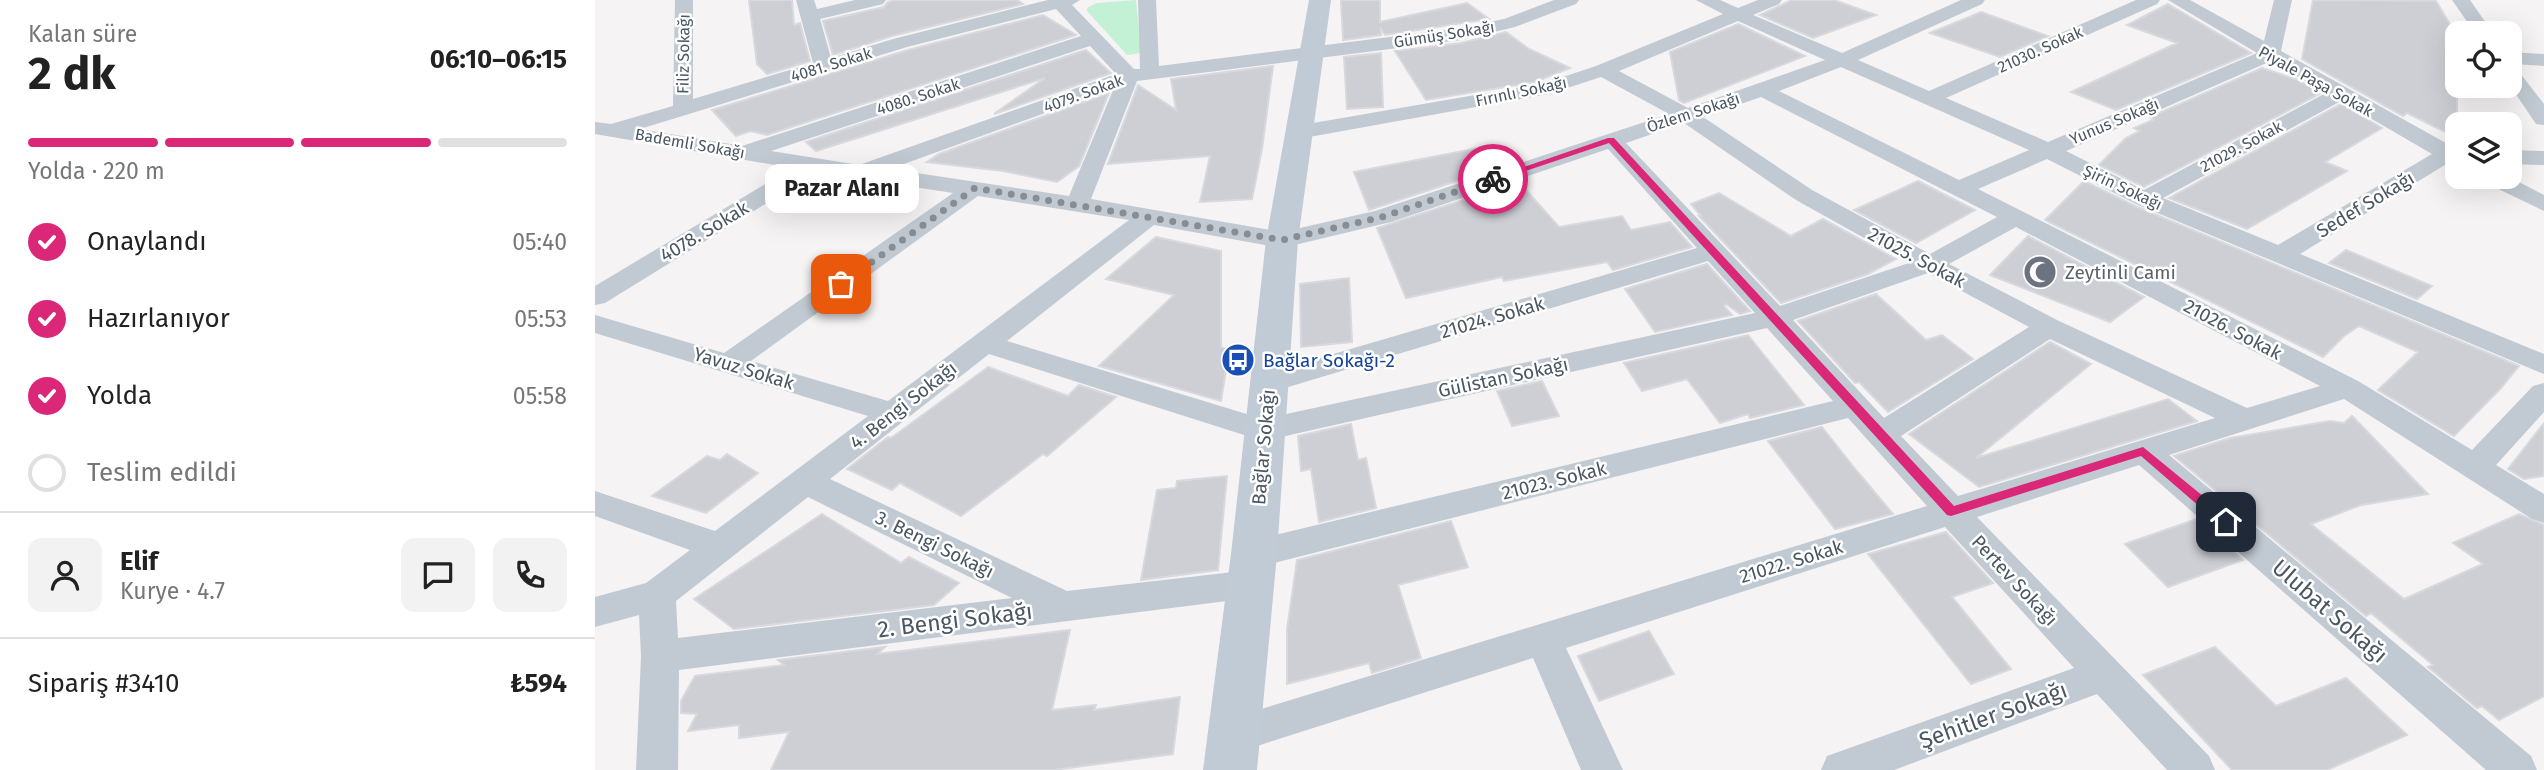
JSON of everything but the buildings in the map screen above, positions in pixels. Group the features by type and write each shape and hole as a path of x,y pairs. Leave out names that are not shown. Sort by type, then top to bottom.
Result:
{"main road":[{"name":"Bağlar Sokağı","path":"1233,753 1282,240 1320,0"}],"street":[{"name":"Filiz Sokağı","path":"683,109 684,0"},
{"path":"824,66 807,8 877,0"},
{"path":"1077,204 1140,75 1147,0"},
{"name":"Gümüş Sokağı","path":"1313,52 1486,29 1570,0"},
{"name":"Şirin Sokağı","path":"1706,0 2047,150 2144,199 2544,365"},
{"name":"Fırınlı Sokağı","path":"1299,132 1549,88 1603,70 1773,0"},
{"name":"Özlem Sokağı","path":"1282,240 1382,217 1762,90 1842,60 1976,0"},
{"name":"21030. Sokak","path":"1930,98 2151,0"},
{"name":"Piyale Paşa Sokak","path":"2178,0 2270,55 2445,151"},
{"path":"2270,55 2283,0"},
{"path":"2461,0 2476,21"},
{"name":"4081. Sokak","path":"601,132 824,66 1062,1"},
{"path":"1062,1 1092,39 1140,75"},
{"name":"4080. Sokak","path":"743,153 1092,39"},
{"name":"4079. Sokak","path":"861,172 1140,75 1313,52"},
{"name":"Yunus Sokağı","path":"1958,189 2270,55"},
{"path":"2522,59 2544,60"},
{"name":"21025. Sokak","path":"1603,70 1686,115 1804,195 1930,264 2049,327 2245,420"},
{"path":"2522,88 2544,119"},
{"name":"21026. Sokak","path":"1762,90 2134,277 2347,388 2544,510"},
{"name":"21029. Sokak","path":"2144,199 2339,94"},
{"name":"Bademli Sokağı","path":"601,132 1077,204 1282,240"},
{"name":"Pertev Sokağı","path":"1611,139 1951,511 2194,770"},
{"path":"2522,157 2544,158"},
{"name":"Sedef Sokağı","path":"2282,254 2445,161"},
{"name":"4078. Sokak","path":"595,297 813,165"},
{"path":"729,363 975,188"},
{"path":"2515,189 2544,204"},
{"name":"4. Bengi Sokağı","path":"657,595 1149,217"},
{"name":"Gülistan Sokağı","path":"983,343 1263,430 1773,317 1930,264 2014,218"},
{"name":"21024. Sokak","path":"1268,383 1715,251"},
{"name":"Yavuz Sokak","path":"595,324 893,414"},
{"path":"1881,434 2049,327"},
{"name":"21022. Sokak","path":"1233,753 1543,639 2347,388"},
{"path":"2474,468 2544,394"},
{"name":"21023. Sokak","path":"1252,569 1855,407"},
{"name":"Ulubat Sokağı","path":"2143,451 2516,770"},
{"name":"3. Bengi Sokağı","path":"806,481 1065,607"},
{"path":"595,503 720,547"},
{"name":"2. Bengi Sokağı","path":"660,656 1065,607 1252,569"},
{"path":"595,612 657,595 660,656 657,770"},
{"path":"1543,639 1602,770"},
{"name":"Şehitler Sokağı","path":"1842,770 2104,674"}],"green space":[{"path":"1136,0 1141,53 1127,55 1087,8 1097,3"}],"way so far":[{"path":"841,284 975,188 1282,240 1382,217 1493,179"}],"place":[{"name":"Zeytinli Cami","path":"2040,272"},
{"name":"Pazar Alanı","path":"841,284"},
{"name":"Bağlar Sokağı-2","path":"1238,360"}],"route":[{"path":"1493,179 1611,139 1951,511 2143,451 2226,522"}]}
